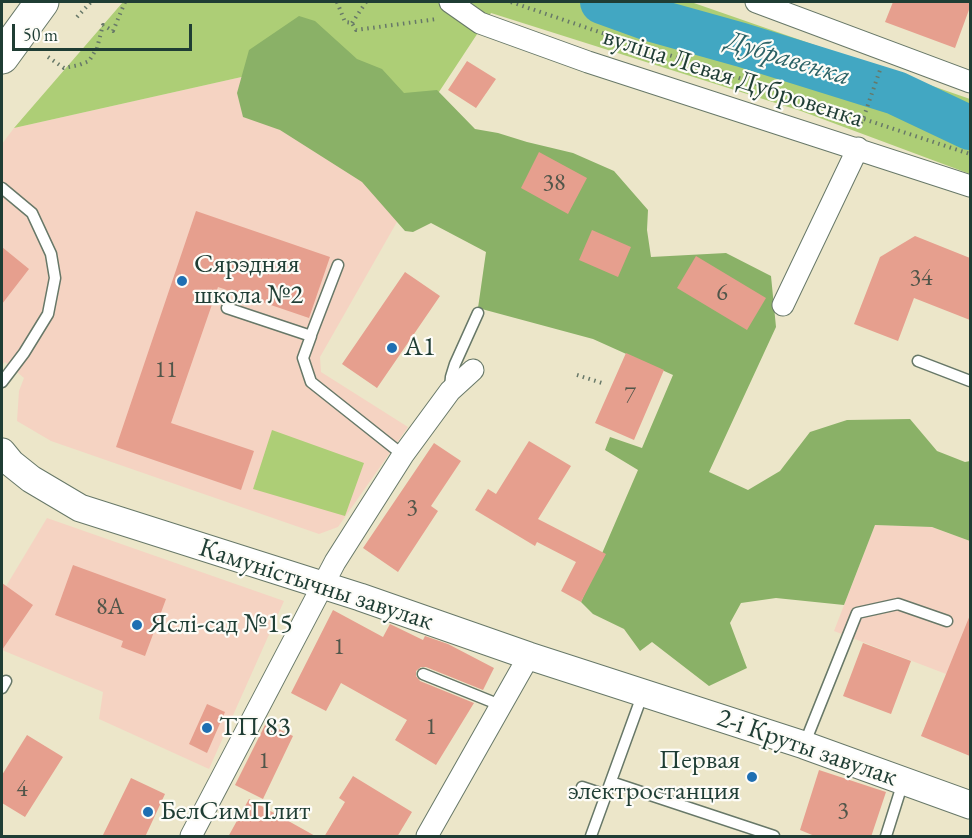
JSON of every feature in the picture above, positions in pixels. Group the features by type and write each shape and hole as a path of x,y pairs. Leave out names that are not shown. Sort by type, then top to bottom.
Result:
{"main road":[{"path":"2,57 42,2"}],"street":[{"path":"756,2 970,82"},
{"name":"вуліца Левая Дубровенка","path":"448,10 480,24 588,62 970,186"},
{"path":"783,305 858,148"},
{"path":"191,837 322,586 403,455 450,391 473,370"},
{"name":"Камуністычны завулак","path":"5,463 80,508 644,692"},
{"path":"427,837 529,656"},
{"name":"2-і Круты завулак","path":"644,692 804,745 970,805"}],"lane":[{"path":"2,188 32,213 51,254 55,278 48,314 24,353 2,382"},
{"path":"338,265 303,358 311,382 403,455"},
{"path":"227,308 311,335"},
{"path":"450,391 455,364 478,313"},
{"path":"918,361 970,381"},
{"path":"804,745 857,613 898,604 947,621"},
{"path":"423,674 500,705"},
{"path":"591,837 644,692"},
{"path":"886,837 904,781"},
{"path":"611,782 774,837"},
{"path":"582,787 606,795"}],"path":[{"path":"77,17 91,2"},
{"path":"48,57 64,68 79,66 89,61 97,48 103,25 113,31 125,2"},
{"path":"337,2 345,22 352,22"},
{"path":"352,22 366,2"},
{"path":"511,2 614,38 970,153"},
{"path":"352,22 356,30 448,10"},
{"path":"866,112 881,66"},
{"path":"577,375 602,383"}],"shaded area":[{"name":"Сярэдняя школа №2","path":"246,76 406,206 320,357 321,372 408,427 338,527 319,534 51,441 17,421 19,391 24,378 5,362 2,365 2,144 14,128"},
{"name":"Яслі-сад №15","path":"47,518 284,601 209,769 99,719 103,692 2,650 2,593"},
{"path":"875,525 932,527 970,541 970,756 921,736 946,674 834,631"}],"green space":[{"path":"123,2 691,2 970,99 970,174 801,111 491,13 379,183 246,76 14,128"},
{"path":"299,16 315,21 357,59 382,69 404,93 437,90 475,129 573,153 614,171 648,210 647,230 651,257 726,253 771,276 776,327 709,472 748,490 780,471 810,432 847,420 910,419 937,451 965,462 970,461 970,541 932,527 875,525 844,605 776,598 741,603 730,623 747,668 709,686 652,642 640,651 624,629 593,614 581,602 638,470 605,450 610,437 642,448 673,375 593,339 478,308 486,252 431,223 413,232 405,231 362,182 280,130 243,117 237,93 249,50"},
{"path":"272,430 364,463 345,516 253,489"}],"building":[{"path":"893,2 970,2 955,48 885,22"},
{"path":"467,61 496,79 476,108 448,90"},
{"path":"539,152 587,178 568,214 521,188"},
{"path":"196,211 330,257 309,318 218,287 171,423 254,451 241,490 116,447"},
{"path":"592,230 631,247 618,277 579,260"},
{"path":"915,236 970,258 970,320 914,298 898,341 854,324 880,257"},
{"path":"2,247 29,269 2,304"},
{"path":"696,256 766,298 747,330 677,288"},
{"path":"405,272 440,296 377,388 342,364"},
{"path":"626,353 664,370 634,440 595,423"},
{"path":"529,441 571,466 538,519 606,554 581,602 561,591 576,562 537,542 535,546 475,510 488,489 496,494"},
{"path":"434,443 461,461 431,506 438,511 398,572 363,548"},
{"path":"73,565 166,599 145,656 121,647 123,641 55,615"},
{"path":"2,583 33,605 2,650"},
{"path":"333,610 383,637 390,624 423,640 425,636 448,644 494,668 483,690 426,667 421,667 416,671 416,676 420,681 474,703 436,765 395,740 407,720 341,683 326,711 291,693"},
{"path":"970,615 970,756 921,736"},
{"path":"863,643 911,661 891,714 843,696"},
{"name":"ТП 83","path":"207,704 225,712 207,753 189,744"},
{"path":"266,723 293,736 263,799 235,785"},
{"path":"27,735 63,757 25,817 2,803 2,775"},
{"path":"819,770 886,792 871,837 817,837 800,830"},
{"path":"353,776 412,812 397,837 324,837 345,802 339,798"},
{"path":"131,778 165,794 145,837 102,837"},
{"path":"249,799 317,837 228,837"}],"waterway":[{"name":"Дубравенка","path":"602,2 649,19 896,93 970,128"}],"place":[{"name":"Сярэдняя школа №2","path":"182,281"},
{"name":"A1","path":"392,348"},
{"name":"Яслі-сад №15","path":"137,625"},
{"name":"ТП 83","path":"207,728"},
{"name":"Первая электростанция","path":"752,777"},
{"name":"БелСимПлит","path":"148,812"}]}
